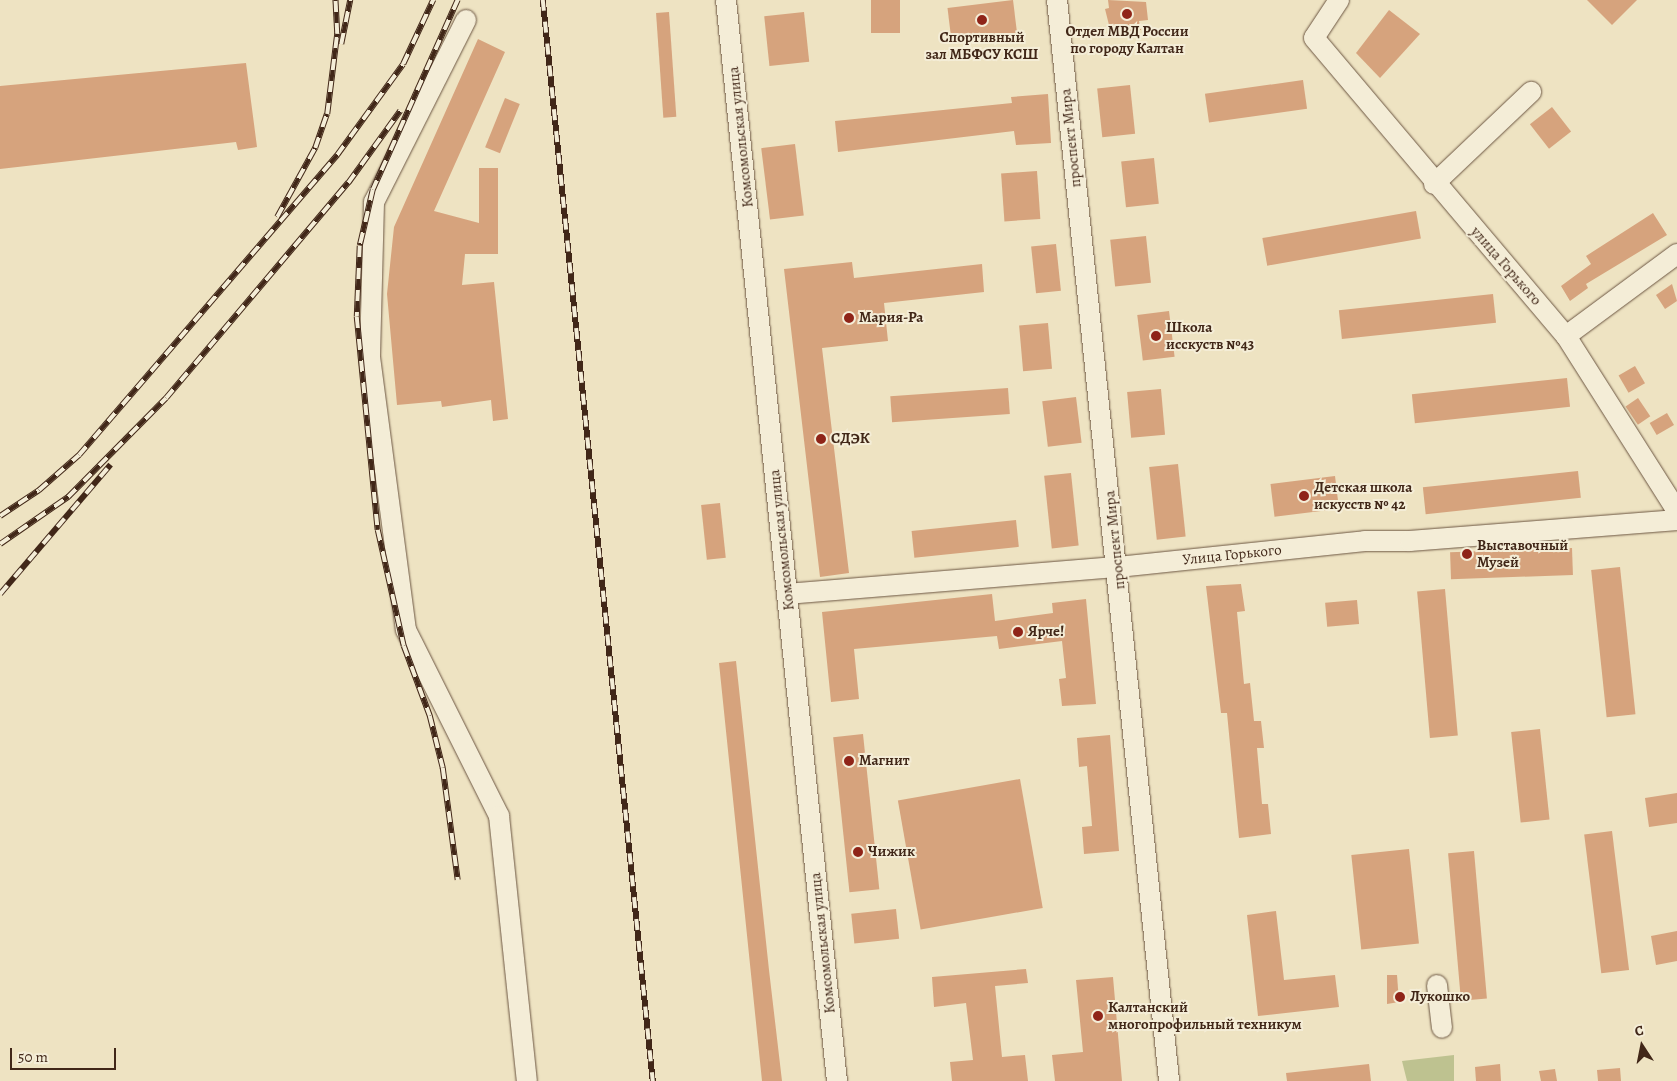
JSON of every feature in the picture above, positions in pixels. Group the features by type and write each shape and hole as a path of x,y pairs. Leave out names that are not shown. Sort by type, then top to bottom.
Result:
{"street":[{"name":"Комсомольская улица","path":"726,0 837,1081"},
{"name":"проспект Мира","path":"1057,0 1118,567 1169,1081"},
{"name":"улица Горького","path":"1339,0 1314,38 1434,184 1566,336 1677,510"},
{"path":"466,20 374,202 370,357 406,630 499,816 527,1081"},
{"path":"1434,184 1531,92"},
{"path":"1566,336 1677,254"},
{"name":"Улица Горького","path":"787,594 1118,567 1365,541 1410,541 1677,520"},
{"path":"1437,985 1442,1028"}],"green space":[{"path":"1454,1055 1454,1081 1407,1081 1402,1061"}],"building":[{"path":"871,0 900,0 900,33 871,33"},
{"name":"Спортивный зал МБФСУ КСШ","path":"1013,0 1017,33 952,41 947,8"},
{"name":"Отдел МВД России по городу Калтан","path":"1108,0 1146,2 1148,20 1139,21 1141,30 1111,33 1105,9 1109,8"},
{"path":"1587,0 1637,0 1612,25"},
{"path":"1389,10 1420,34 1380,78 1356,53"},
{"path":"669,12 676,117 663,118 656,13"},
{"path":"804,12 809,62 769,66 764,16"},
{"path":"478,39 505,52 434,211 479,223 479,168 498,168 498,254 465,254 462,285 494,282 508,419 493,421 491,400 442,407 441,401 397,405 387,294 394,227"},
{"path":"246,63 257,147 238,150 236,142 0,169 0,86"},
{"path":"1303,80 1307,109 1209,122 1205,94"},
{"path":"1130,85 1135,134 1102,137 1097,88"},
{"path":"1048,94 1051,143 1016,145 1014,131 838,152 835,121 1012,103 1011,97"},
{"path":"505,98 520,104 500,153 485,147"},
{"path":"1552,107 1571,131 1549,149 1530,124"},
{"path":"795,144 804,215 770,220 761,148"},
{"path":"1154,158 1159,204 1126,207 1121,161"},
{"path":"1037,171 1040,219 1004,221 1001,174"},
{"path":"1416,211 1421,239 1267,266 1262,238"},
{"path":"1653,213 1667,235 1586,284 1588,288 1570,301 1561,286 1591,264 1586,256"},
{"path":"1146,236 1151,283 1115,287 1110,240"},
{"path":"1056,244 1061,291 1036,293 1031,247"},
{"path":"852,262 854,278 982,264 984,292 884,303 888,341 822,348 849,573 820,577 784,269"},
{"path":"1672,284 1677,301 1665,309 1656,295"},
{"path":"1493,294 1496,323 1342,339 1339,310"},
{"name":"Школа исскуств №43","path":"1169,311 1175,357 1143,361 1137,315"},
{"path":"1048,323 1052,369 1023,371 1019,326"},
{"path":"1635,366 1645,383 1629,393 1619,376"},
{"path":"1567,378 1570,407 1415,423 1412,394"},
{"path":"1008,388 1010,414 892,422 890,396"},
{"path":"1161,389 1165,435 1131,438 1127,392"},
{"path":"1076,397 1082,443 1048,447 1042,401"},
{"path":"1638,398 1650,416 1638,425 1626,406"},
{"path":"1667,413 1674,425 1657,435 1650,423"},
{"path":"1178,464 1186,537 1157,540 1149,467"},
{"path":"1578,471 1581,498 1426,514 1423,487"},
{"path":"1071,473 1079,546 1052,548 1044,476"},
{"name":"Детская школа искусств № 42","path":"1335,476 1339,509 1275,517 1270,484"},
{"path":"720,503 726,558 707,560 701,505"},
{"path":"1016,520 1019,547 914,558 912,531"},
{"path":"1572,548 1573,575 1451,579 1450,552"},
{"path":"1620,567 1635,714 1607,717 1591,570"},
{"path":"1241,584 1245,611 1237,612 1244,684 1250,683 1254,721 1261,721 1264,748 1257,748 1262,804 1268,804 1271,834 1239,838 1227,713 1221,713 1206,586"},
{"path":"1445,589 1458,735 1430,738 1417,591"},
{"path":"992,594 995,621 1053,613 1052,603 1086,599 1096,704 1062,706 1059,679 1066,678 1062,641 999,649 997,636 854,649 859,699 831,702 822,612"},
{"path":"1357,600 1359,624 1327,627 1325,603"},
{"path":"736,661 782,1081 762,1081 719,663"},
{"path":"1540,729 1550,820 1521,823 1511,732"},
{"path":"863,734 879,889 849,892 833,737"},
{"path":"1110,735 1119,851 1084,854 1082,827 1092,826 1087,766 1079,767 1077,738"},
{"path":"1020,779 1043,908 921,930 898,801"},
{"path":"1677,793 1677,823 1649,827 1645,798"},
{"path":"1612,831 1629,970 1601,973 1584,834"},
{"path":"1409,849 1419,943 1361,950 1351,855"},
{"path":"1474,851 1487,998 1461,1001 1448,853"},
{"path":"896,909 899,939 854,944 851,914"},
{"path":"1276,911 1284,980 1335,975 1339,1007 1258,1016 1247,915"},
{"path":"1677,931 1677,961 1656,965 1651,936"},
{"path":"1026,969 1028,983 995,986 1002,1057 1025,1055 1028,1081 952,1081 950,1062 973,1060 966,1003 934,1007 932,977"},
{"path":"1387,975 1397,975 1399,1002 1387,1004"},
{"name":"Калтанский многопрофильный техникум","path":"1113,977 1122,1081 1055,1081 1052,1055 1083,1052 1076,980"},
{"path":"1369,1064 1371,1081 1287,1081 1286,1073"},
{"path":"1500,1064 1501,1081 1476,1081 1475,1067"},
{"path":"1620,1068 1621,1081 1598,1081 1597,1070"},
{"path":"1555,1069 1557,1081 1541,1081 1539,1071"}],"railway":[{"path":"277,217 315,148 327,114 337,34 335,0"},
{"path":"341,44 350,0"},
{"path":"0,516 39,490 79,455 337,155 403,64 433,0"},
{"path":"458,0 373,190 360,246 357,317 378,530 404,646 430,716 443,768 458,880"},
{"path":"543,0 653,1081"},
{"path":"0,544 68,497 166,398 348,183 400,111"},
{"path":"0,594 110,465"}],"place":[{"name":"Отдел МВД России по городу Калтан","path":"1127,14"},
{"name":"Спортивный зал МБФСУ КСШ","path":"982,20"},
{"name":"Мария-Ра","path":"849,318"},
{"name":"Школа исскуств №43","path":"1156,336"},
{"name":"СДЭК","path":"821,439"},
{"name":"Детская школа искусств № 42","path":"1304,496"},
{"name":"Выставочный Музей","path":"1467,554"},
{"name":"Ярче!","path":"1018,632"},
{"name":"Магнит","path":"849,761"},
{"name":"Чижик","path":"858,852"},
{"name":"Лукошко","path":"1400,997"},
{"name":"Калтанский многопрофильный техникум","path":"1098,1016"}]}
